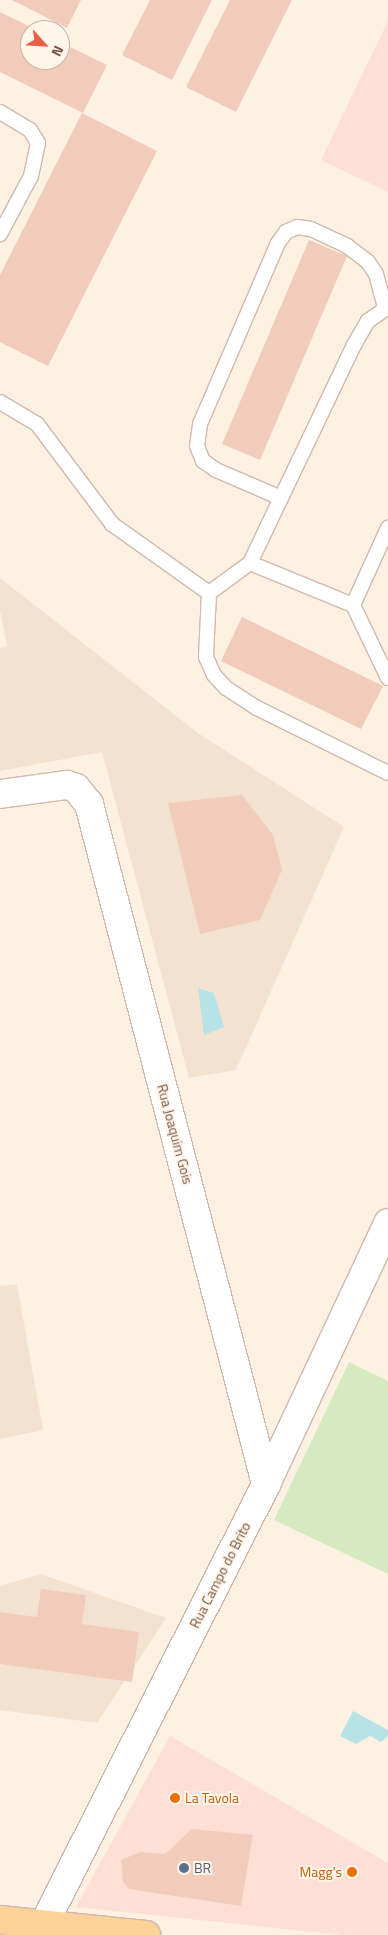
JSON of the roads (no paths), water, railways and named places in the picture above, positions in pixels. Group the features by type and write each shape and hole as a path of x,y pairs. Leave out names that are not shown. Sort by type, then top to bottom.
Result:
{"main road":[{"path":"0,1920 45,1922 146,1935"}],"street":[{"name":"Rua Joaquim Gois","path":"0,794 58,784 76,788 89,804 266,1484"},
{"name":"Rua Campo do Brito","path":"45,1922 266,1484 388,1223"}],"lane":[{"path":"0,112 30,130 38,143 31,176 0,234"},
{"path":"209,593 250,562 281,498 354,344 368,321 387,307 376,274 368,262 347,246 311,229 297,227 286,232 278,242 200,424 197,446 203,461 216,470 281,498"},
{"path":"0,402 37,424 112,524 209,593"},
{"path":"353,605 388,528"},
{"path":"250,562 353,605 388,678"},
{"path":"209,593 206,657 214,675 226,688 257,708 388,773"}],"water":[{"path":"198,988 214,993 224,1027 204,1035"},
{"path":"353,1711 388,1730 388,1736 381,1742 370,1736 356,1744 340,1736"}],"place":[{"name":"La Tavola","path":"175,1798"},
{"name":"BR","path":"184,1868"},
{"name":"Magg's","path":"352,1872"}]}
